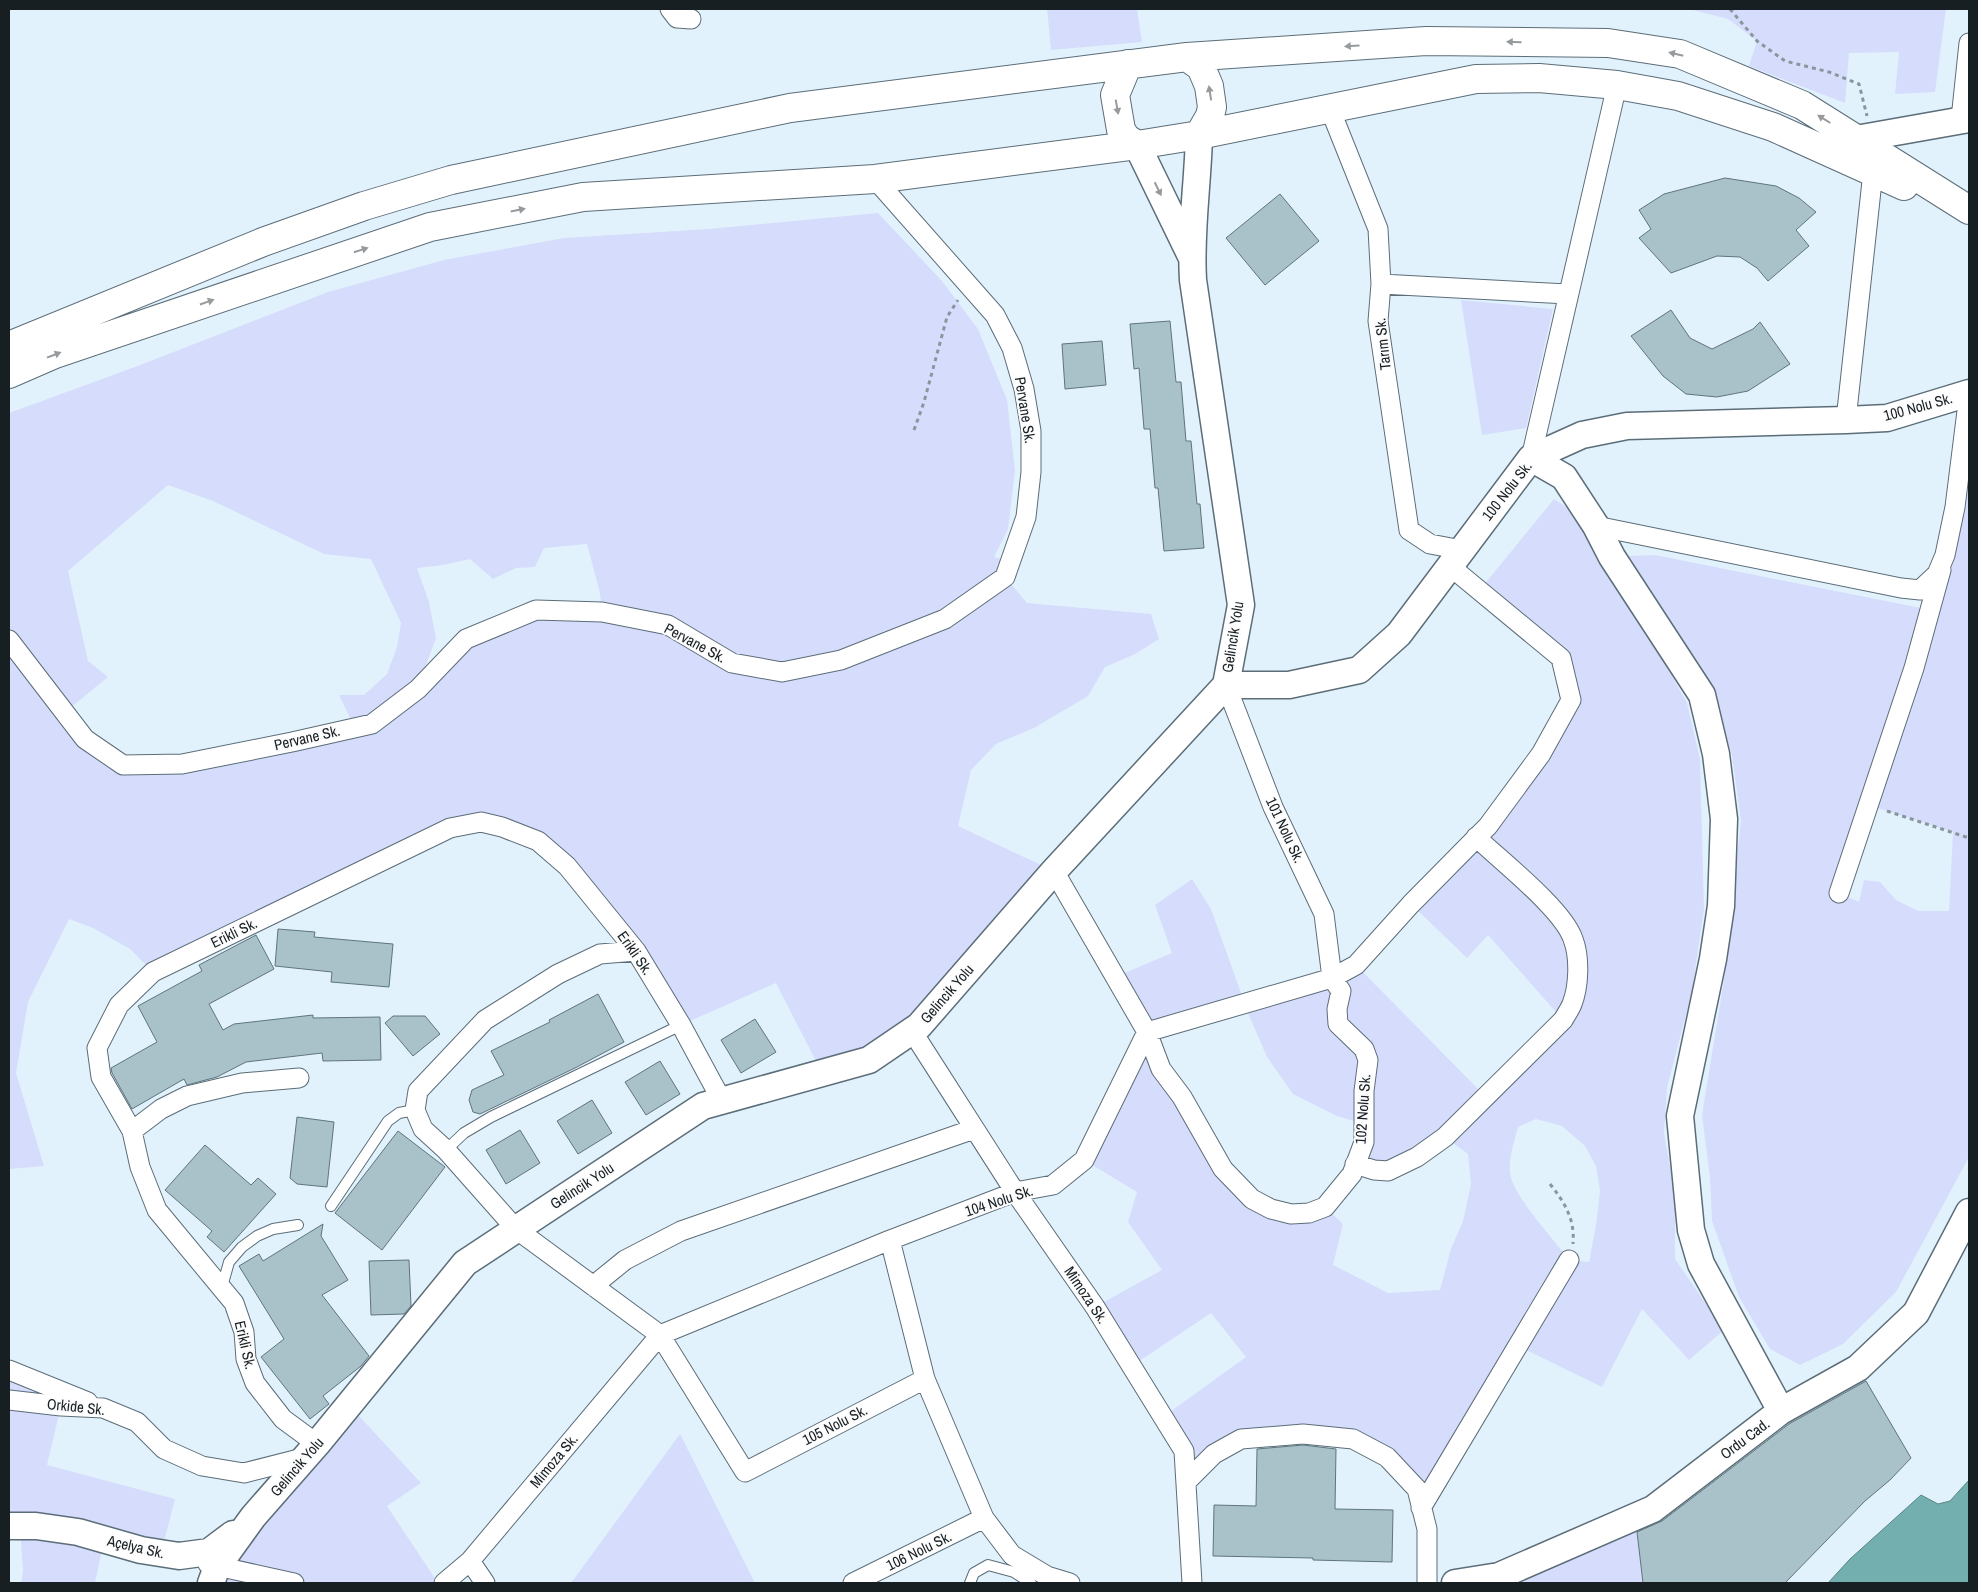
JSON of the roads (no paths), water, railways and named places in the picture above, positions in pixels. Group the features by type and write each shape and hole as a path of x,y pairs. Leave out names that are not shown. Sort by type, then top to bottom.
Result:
{"highway":[{"path":"9,346 263,242 364,206 451,180 790,108 1187,57 1426,40 1608,43 1680,54 1802,105 1969,210"},
{"path":"1187,57 1201,67 1209,86 1212,107 1210,116 1199,135"},
{"path":"1128,64 1115,95 1121,130 1126,138 1137,145"},
{"path":"9,374 55,354 430,227 584,197 875,179 1137,145 1199,135 1476,79 1539,78 1617,85 1678,96 1773,128 1969,216"}],"main road":[{"path":"1856,139 1965,119"},
{"path":"1192,256 1199,170 1199,135"},
{"path":"1137,145 1192,256"},
{"name":"Gelincik Yolu","path":"214,1575 253,1517 465,1263 703,1106 869,1060 919,1026 1054,871 1226,685 1241,605 1194,290 1192,256"},
{"name":"100 Nolu Sk.","path":"1226,685 1288,685 1359,670 1399,634 1531,458 1582,436 1627,426 1887,418 1969,394"},
{"path":"1531,458 1564,477 1596,526 1612,557 1702,695 1716,754 1724,819 1721,906 1713,959 1680,1116 1691,1230 1701,1264 1782,1411"},
{"name":"Ordu Cad.","path":"1455,1583 1499,1576 1653,1509 1782,1411 1858,1368 1916,1313 1969,1212"},
{"name":"Açelya Sk.","path":"9,1526 36,1526 78,1532 141,1550 179,1556 208,1552 253,1517"}],"street":[{"path":"670,9 677,18 691,19"},
{"path":"1965,119 1969,43"},
{"path":"1531,458 1617,85"},
{"name":"Tarım Sk.","path":"1330,109 1378,229 1381,284 1378,321 1409,530 1430,544 1457,558"},
{"path":"1846,420 1873,172"},
{"name":"Pervane Sk.","path":"9,640 85,739 123,765 182,764 372,724 418,689 466,638 536,610 602,612 668,625 732,663 782,672 841,660 945,619 1005,577 1026,517 1031,472 1031,431 1024,389 1012,348 995,314 875,179"},
{"path":"1381,284 1568,294"},
{"path":"1839,893 1914,668 1945,555 1955,506 1969,394"},
{"path":"1596,526 1901,588 1920,590 1937,574 1945,555"},
{"path":"1054,871 1147,1032 1332,978 1356,965 1411,904 1488,826 1541,754 1571,700 1560,658 1457,558"},
{"name":"101 Nolu Sk.","path":"1226,685 1272,807 1324,914 1332,978"},
{"name":"Erikli Sk.","path":"310,1451 254,1383 246,1359 244,1332 234,1303 158,1210 140,1167 132,1131 101,1078 97,1048 118,1006 153,972 450,828 481,822 502,827 538,842 567,866 636,951 681,1025 722,1101"},
{"path":"1355,1164 1374,1170 1388,1171 1417,1157 1438,1142 1563,1020 1573,1002 1577,984 1577,962 1573,939 1557,912 1476,838"},
{"path":"636,951 600,954 558,974 485,1020 418,1091 415,1110 423,1128 446,1150 516,1229 660,1335"},
{"name":"102 Nolu Sk.","path":"1147,1032 1161,1069 1182,1097 1223,1169 1252,1199 1271,1209 1291,1214 1309,1213 1325,1207 1352,1174 1364,1142 1364,1091 1368,1060 1364,1049 1351,1034 1338,1024 1337,1009 1341,991 1332,978"},
{"name":"Mimoza Sk.","path":"912,1031 1015,1192 1095,1307 1184,1451 1192,1583"},
{"name":"104 Nolu Sk.","path":"660,1335 890,1240 1015,1192 1053,1186 1084,1160 1147,1032"},
{"path":"132,1131 161,1109 186,1096 242,1083 299,1078"},
{"path":"593,1286 625,1260 681,1231 974,1129"},
{"path":"890,1240 925,1379 984,1518 1012,1555 1047,1576 1070,1583"},
{"path":"1421,1508 1569,1260"},
{"name":"Mimoza Sk.","path":"444,1583 470,1561 660,1335"},
{"name":"105 Nolu Sk.","path":"660,1335 745,1472 925,1379"},
{"path":"9,1370 104,1408"},
{"name":"Orkide Sk.","path":"9,1400 61,1406 104,1408 137,1422 164,1449 202,1466 244,1473 310,1451"},
{"path":"1187,1481 1214,1454 1240,1439 1302,1434 1353,1439 1387,1457 1417,1489 1427,1528 1427,1583"},
{"name":"106 Nolu Sk.","path":"853,1583 984,1518"},
{"path":"179,1556 214,1575 294,1583"},
{"path":"470,1561 485,1583"}],"lane":[{"path":"446,1150 464,1132 491,1117 681,1025"},
{"path":"331,1206 388,1122 399,1113 415,1110"},
{"path":"222,1287 229,1262 242,1247 257,1236 273,1229 298,1226"},
{"path":"970,1583 974,1573 988,1565 1014,1572 1031,1583"}]}
